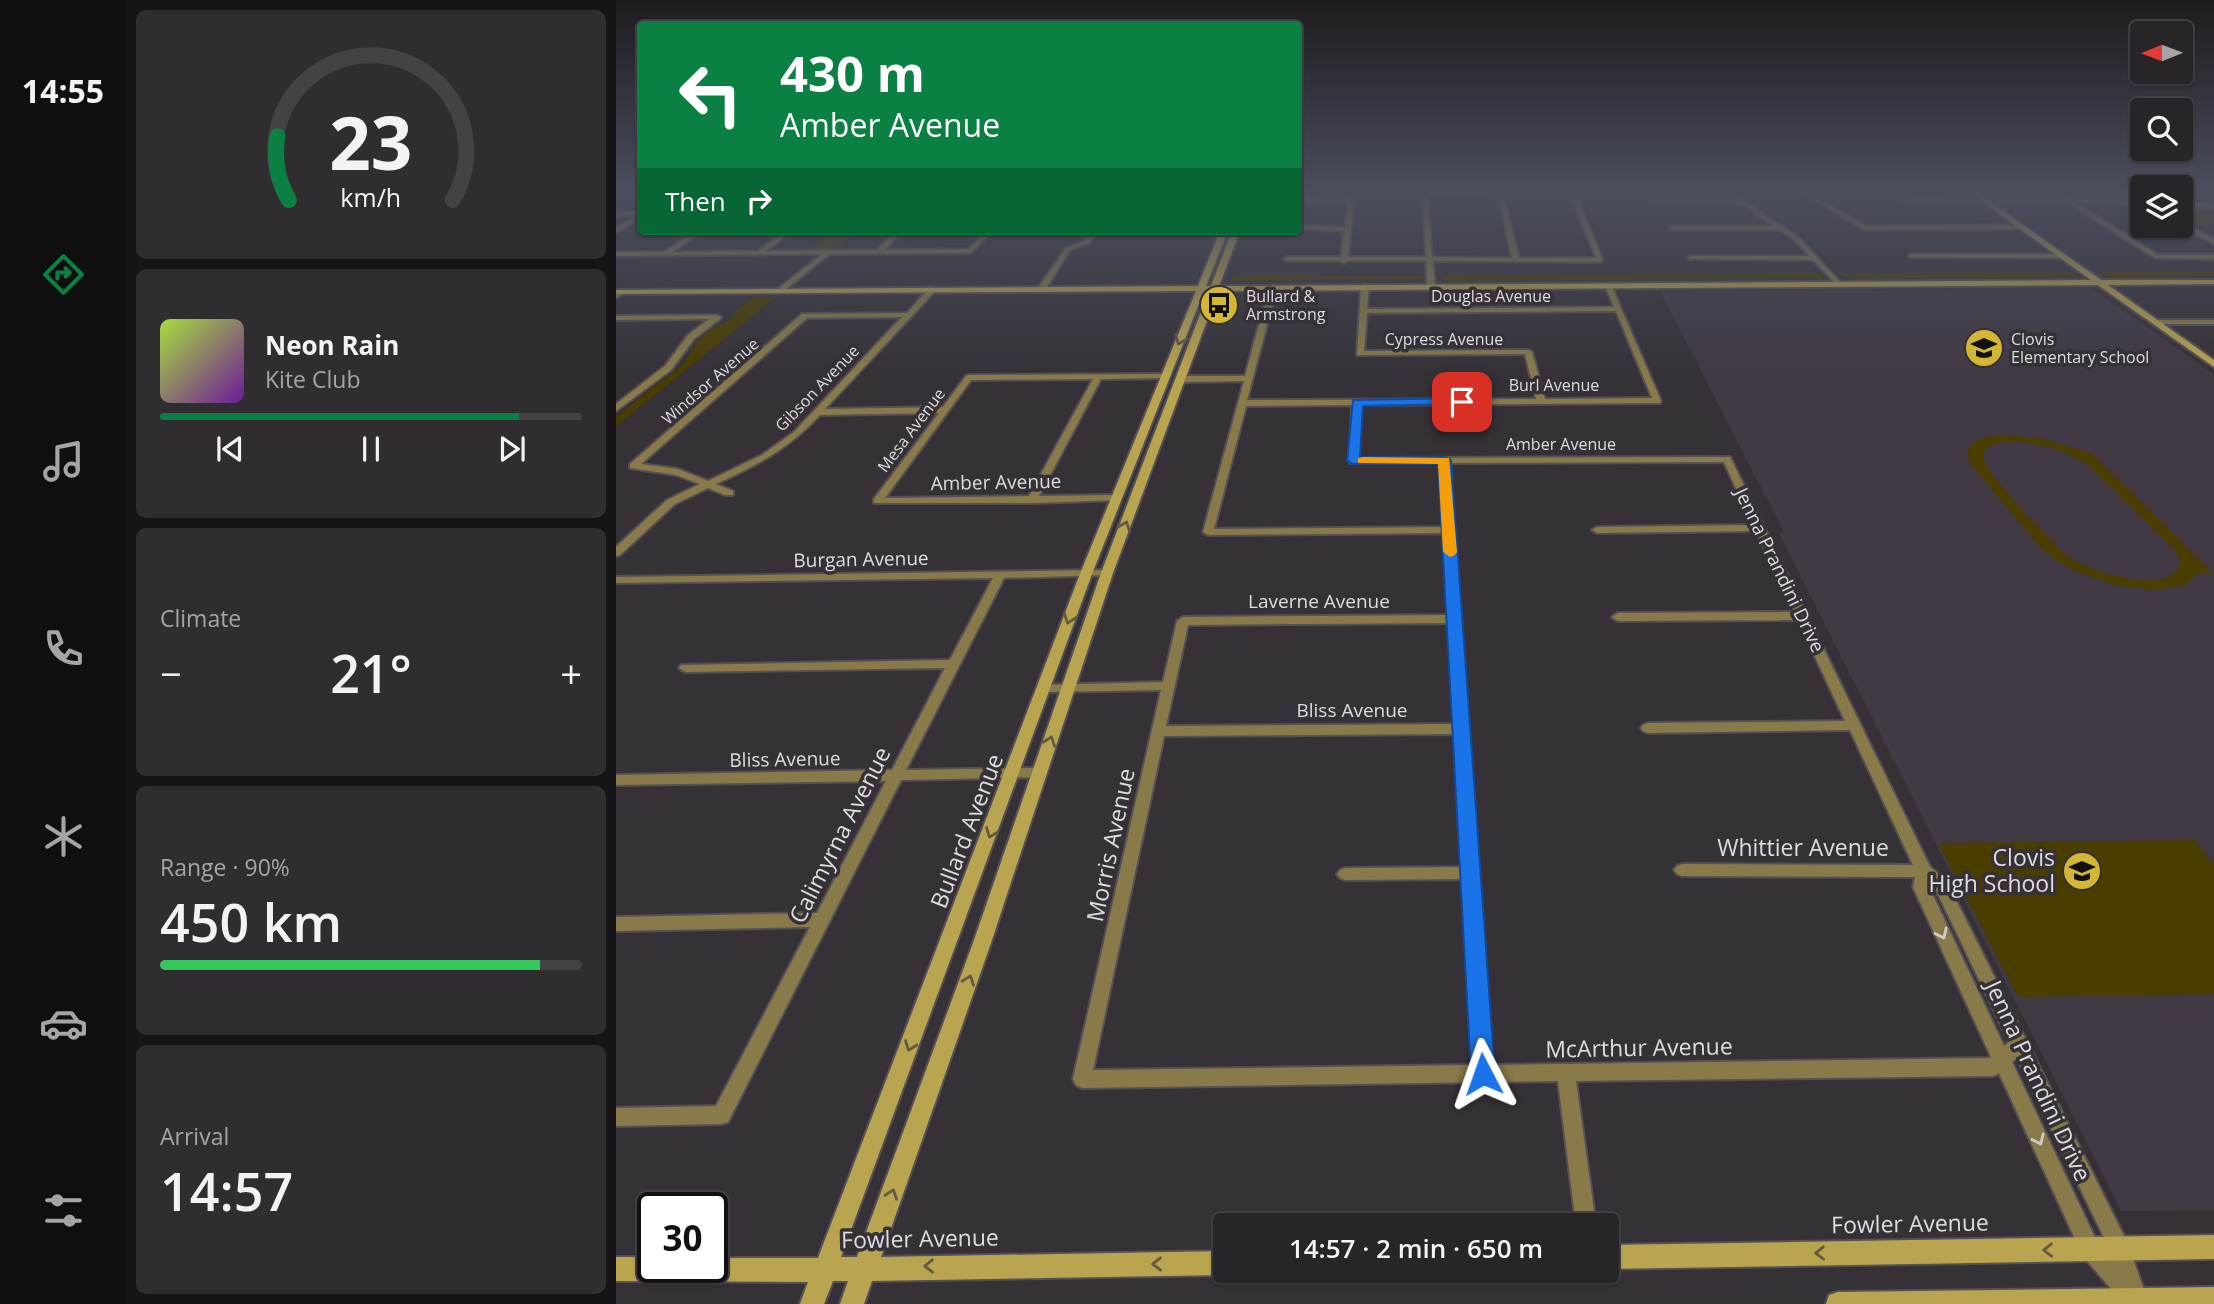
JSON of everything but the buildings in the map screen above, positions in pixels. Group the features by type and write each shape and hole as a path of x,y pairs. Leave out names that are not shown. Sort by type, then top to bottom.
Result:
{"main road":[{"name":"Bullard Avenue","path":"1209,287 1218,253"},
{"name":"Bullard Avenue","path":"812,1304 1086,574 1116,498 1173,377 1209,287 1226,253"},
{"path":"2059,253 2214,363"},
{"path":"618,294 1042,288 2214,282"},
{"name":"Bullard Avenue","path":"852,1304 982,943 1107,573 1166,416 1173,377"},
{"name":"Fowler Avenue","path":"1619,1257 2214,1247"},
{"name":"Fowler Avenue","path":"616,1269 1213,1263"},
{"path":"1838,1304 2137,1302 2214,1297"}],"street":[{"path":"782,290 828,253"},
{"path":"616,254 836,253"},
{"path":"1042,288 1065,253"},
{"path":"1344,261 1345,253"},
{"path":"1429,253 1432,286"},
{"path":"1514,253 1516,260"},
{"path":"1287,258 1344,261 1600,260 1597,253"},
{"path":"1810,253 1839,284"},
{"path":"2150,253 2157,257 2214,257"},
{"path":"1911,256 2063,256"},
{"path":"1691,258 1816,258"},
{"path":"1609,285 1619,309"},
{"path":"1363,312 1365,286"},
{"path":"1273,287 1208,532 1449,530"},
{"name":"Gibson Avenue","path":"616,553 671,502 783,446 933,289"},
{"name":"Douglas Avenue","path":"1363,312 1619,309"},
{"name":"Burl Avenue","path":"1241,403 1657,401 1619,309"},
{"name":"Cypress Avenue","path":"1363,312 1360,354 1528,352"},
{"name":"Windsor Avenue","path":"705,483 664,469 633,466 805,316 908,315"},
{"path":"616,318 717,317 691,337 668,368 616,408"},
{"path":"2156,322 2214,322"},
{"path":"1528,352 1541,401"},
{"name":"Mesa Avenue","path":"878,501 969,377 1098,377"},
{"path":"1032,499 1098,377 1248,378"},
{"name":"Amber Avenue","path":"1357,402 1353,461 1727,459"},
{"path":"818,412 945,410"},
{"name":"Jenna Prandini Drive","path":"1727,459 1924,871 1941,884 2120,1249"},
{"path":"1444,460 1483,1074"},
{"path":"705,483 729,493"},
{"name":"Amber Avenue","path":"878,501 1116,498"},
{"path":"1597,530 1760,528"},
{"path":"616,539 631,539"},
{"name":"Burgan Avenue","path":"616,580 1107,573"},
{"name":"Calimyrna Avenue","path":"721,1115 1000,575"},
{"path":"1618,617 1802,616"},
{"name":"Laverne Avenue","path":"1183,621 1454,619"},
{"name":"Morris Avenue","path":"1082,1079 1183,621"},
{"path":"685,668 954,664"},
{"path":"1044,688 1169,686"},
{"path":"1648,728 1855,726"},
{"name":"Bliss Avenue","path":"1159,731 1461,729"},
{"name":"Bliss Avenue","path":"616,780 1039,773"},
{"name":"Whittier Avenue","path":"1682,870 1924,871"},
{"name":"Jenna Prandini Drive","path":"1924,871 1921,887 2090,1249 2137,1302"},
{"path":"1345,874 1470,873"},
{"path":"616,924 822,920"},
{"path":"2001,1062 2019,1045"},
{"name":"McArthur Avenue","path":"1082,1079 1993,1068 2001,1062"},
{"path":"1566,1074 1584,1213"},
{"path":"616,1117 721,1115"},
{"path":"2120,1249 2137,1302"}],"shaded area":[{"path":"2072,272 2077,276 1851,279 1839,273"},
{"path":"2100,272 2214,272 2214,276 2109,277"},
{"path":"1821,273 1824,277 1822,278 1443,281 1442,276"},
{"path":"1234,276 1422,276 1422,279 1232,281"},
{"name":"Clovis High School","path":"2091,288 2214,374 2214,1210 2121,1211 1779,533 1784,532 1660,291"},
{"path":"754,297 776,297 616,426 616,417 682,365 701,337 731,319 733,314"},
{"path":"2008,435 2040,438 2091,453 2214,574 2198,573 2185,585 2155,590 2115,585 2075,571 2054,559 2039,546 1969,462 1967,452 1974,443 1984,438","holes":["2002,442 2023,442 2057,449 2086,463 2175,550 2180,562 2177,570 2168,577 2141,580 2110,575 2073,560 2053,543 2025,512 1983,459 1983,452"]},
{"path":"2195,840 2214,865 2214,994 2018,997 1938,843"}],"slow traffic":[{"path":"1363,461 1444,460 1450,552"}],"place":[{"name":"Bullard & Armstrong","path":"1219,305"},
{"name":"Clovis Elementary School","path":"1984,348"},
{"name":"Clovis High School","path":"2082,871"}],"route":[{"path":"1462,402 1357,402 1353,461 1444,460 1483,1074"}]}
